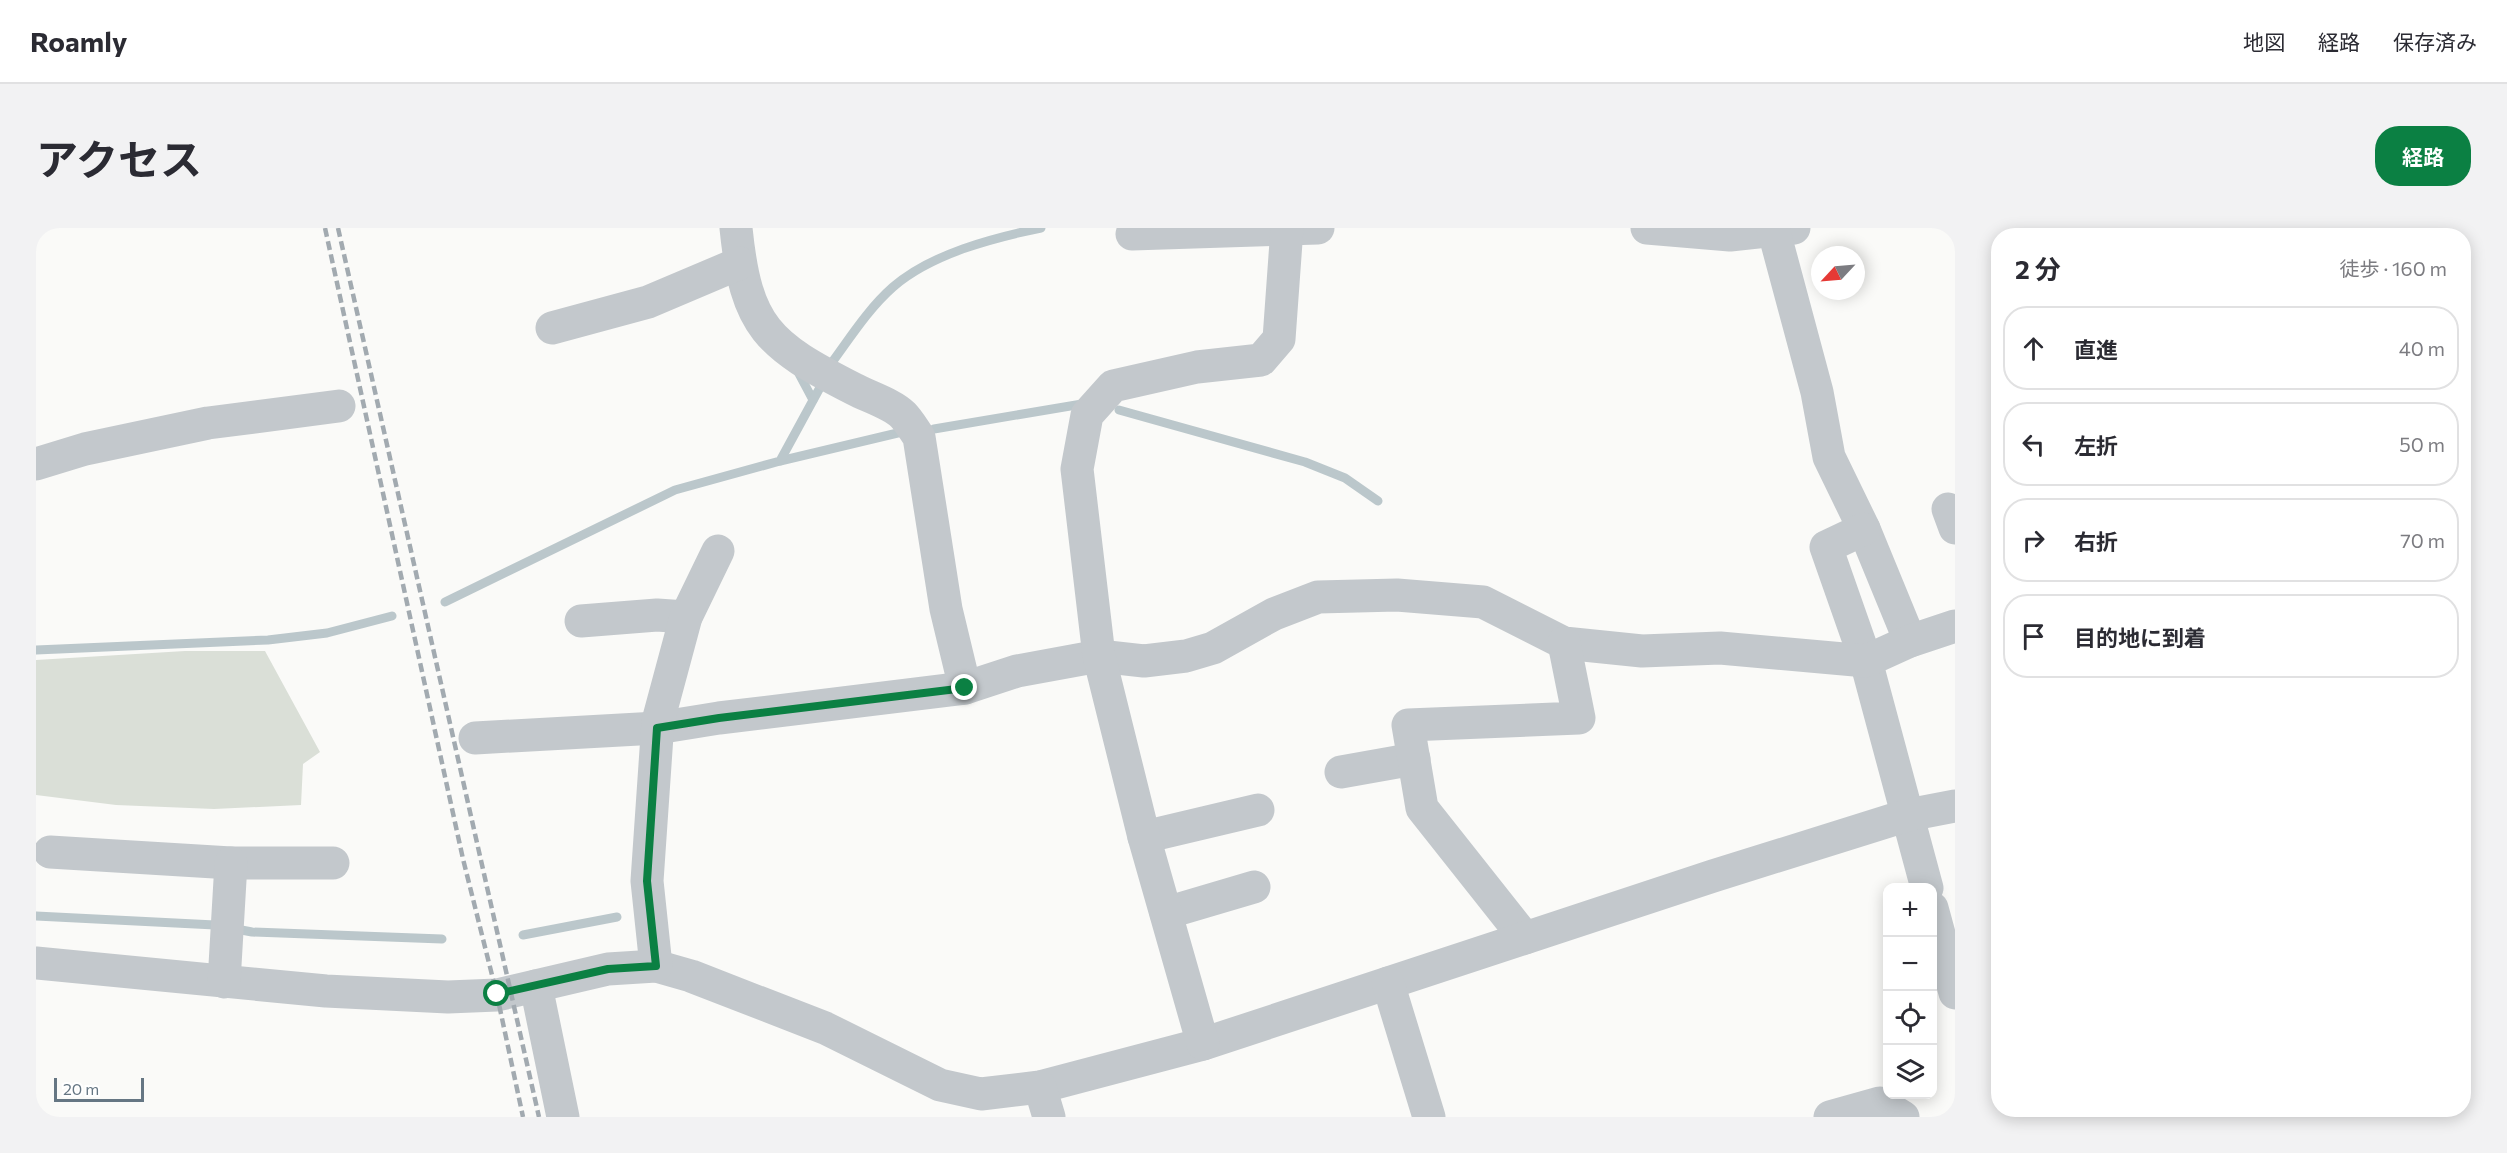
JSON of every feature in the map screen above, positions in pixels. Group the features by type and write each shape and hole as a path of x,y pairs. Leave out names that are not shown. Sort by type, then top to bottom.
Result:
{"street":[{"path":"736,228 740,263 750,301 767,333 796,358 902,414 919,437 946,609 965,688"},
{"path":"1647,228 1730,236 1781,230 1829,457 1864,529 1910,641"},
{"path":"1132,234 1298,229 1279,339 1262,360 1197,367 1113,386 1087,415 1077,469 1099,656 1144,837 1203,1044"},
{"path":"552,328 648,302 740,263"},
{"path":"36,464 85,449 208,423 339,406"},
{"path":"1864,529 1826,547 1866,661 1926,883"},
{"path":"656,966 647,881 657,728 686,617 718,551"},
{"path":"475,738 657,728 719,718 965,688 1017,671 1099,656 1144,662 1186,656 1213,648 1274,614 1318,597 1398,595 1483,603 1564,643 1642,651 1720,648 1777,651 1866,661 1910,641 1955,626"},
{"path":"581,621 657,615 686,617"},
{"path":"1525,938 1422,808 1408,725 1579,718 1564,643"},
{"path":"1341,772 1414,759"},
{"path":"36,963 391,996 448,997 497,994 608,969 656,966 691,976 825,1028 940,1085 981,1094 1045,1102 1203,1044 1525,938 1908,815 1955,806"},
{"path":"1144,837 1258,810"},
{"path":"50,852 231,863 333,863"},
{"path":"224,982 231,863"},
{"path":"1166,913 1254,887"},
{"path":"1937,926 1955,993"},
{"path":"1388,984 1429,1117"},
{"path":"536,986 563,1117"},
{"path":"1830,1117 1880,1103 1904,1117"}],"shaded area":[{"path":"185,651 265,651 320,752 303,764 301,805 214,809 116,805 36,795 36,660"}],"waterway":[{"path":"830,365 875,305 908,275 963,249 1041,228"},
{"path":"797,370 813,400"},
{"path":"445,602 675,490 780,461 823,382"},
{"path":"934,429 1082,404"},
{"path":"1119,410 1305,462 1345,478 1378,501"},
{"path":"780,461 906,431"},
{"path":"36,650 268,640 327,633 392,616"},
{"path":"36,916 215,925 252,932 442,939"},
{"path":"523,935 617,917"}],"railway":[{"path":"325,228 463,859 497,995 523,1117"},
{"path":"338,228 539,1117"}],"route":[{"path":"497,994 608,969 656,966 647,881 657,728 719,718 965,688"}]}
